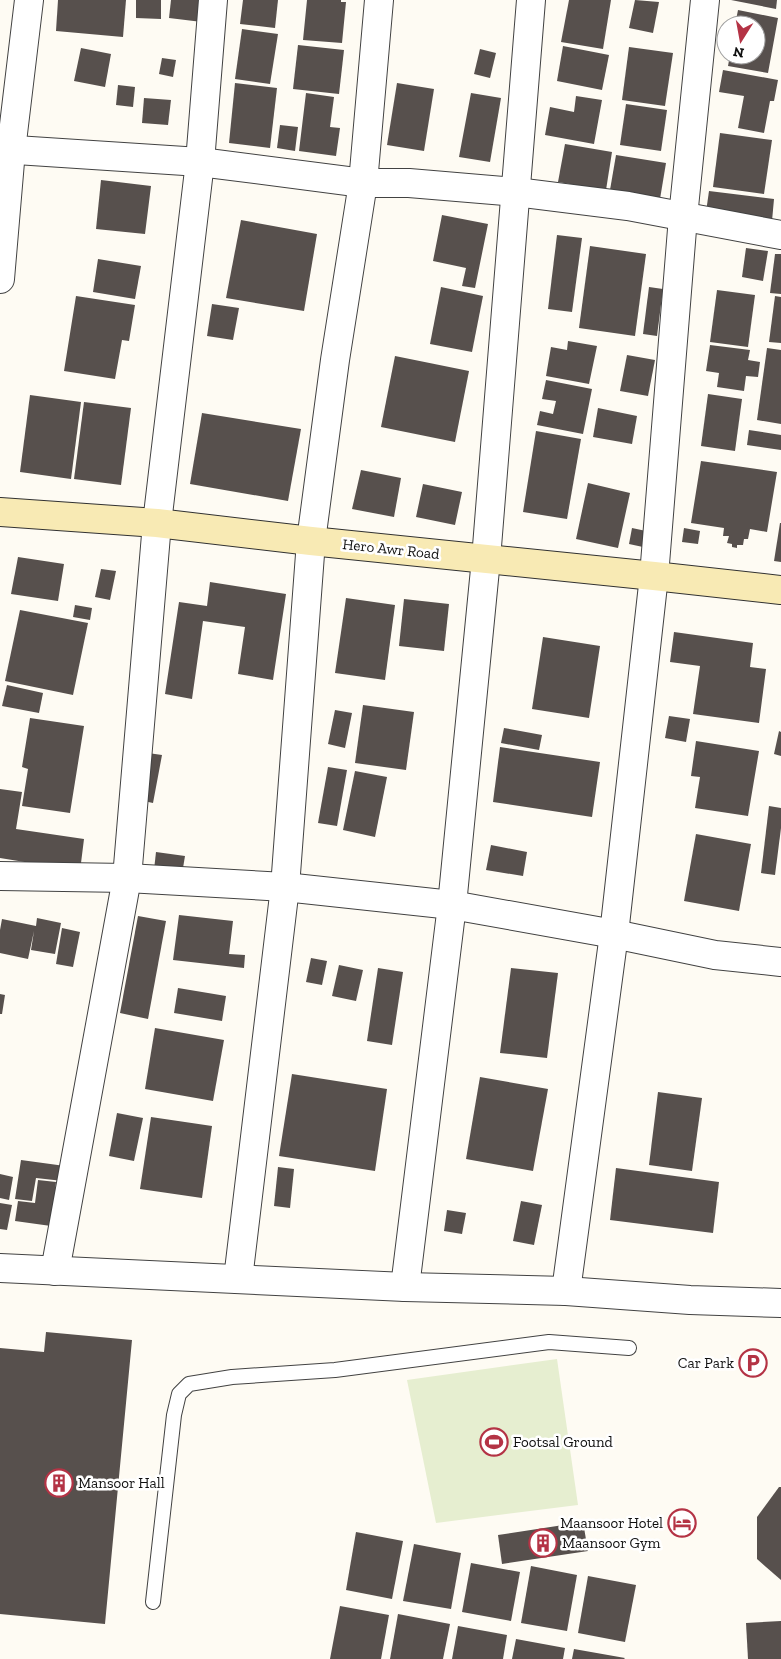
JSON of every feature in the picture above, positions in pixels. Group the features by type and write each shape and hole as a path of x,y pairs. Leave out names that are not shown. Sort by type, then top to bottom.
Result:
{"main road":[{"name":"Hero Awr Road","path":"0,512 157,524 311,542 781,590"}],"street":[{"path":"0,279 6,149 29,0"},
{"path":"56,1271 127,878 157,524 200,162 213,0"},
{"path":"238,1279 285,887 311,542 363,183 379,0"},
{"path":"405,1286 452,904 486,559 532,0"},
{"path":"566,1291 614,934 654,576 682,217 705,0"},
{"path":"6,149 200,162 363,183 409,183 516,192 628,206 781,235"},
{"path":"0,876 127,878 285,887 452,904 715,955 781,962"},
{"path":"0,1268 405,1286 566,1291 690,1300 781,1303"}],"lane":[{"path":"153,1602 174,1415 179,1394 190,1384 232,1377 335,1370 548,1342 629,1348"}],"green space":[{"name":"Footsal Ground","path":"557,1359 578,1505 436,1523 407,1380"}],"building":[{"path":"58,0 126,0 123,37 56,31"},
{"path":"136,0 161,0 161,19 136,18"},
{"path":"171,0 205,0 202,22 169,18"},
{"path":"243,0 278,0 275,28 240,24"},
{"path":"307,0 341,0 341,2 346,2 342,43 303,40"},
{"path":"569,0 611,0 603,49 561,42"},
{"path":"635,0 659,2 653,33 629,28"},
{"path":"731,0 777,0 776,9"},
{"path":"738,10 763,15 737,15"},
{"path":"766,16 778,18 768,73 728,66 766,65"},
{"path":"242,29 278,34 270,84 235,79"},
{"path":"298,45 344,50 339,94 293,89"},
{"path":"563,46 609,55 602,90 557,81"},
{"path":"629,47 673,53 665,106 622,100"},
{"path":"81,48 111,54 105,87 74,81"},
{"path":"480,49 496,53 490,78 474,74"},
{"path":"162,58 176,60 173,77 159,74"},
{"path":"723,70 778,80 774,101 770,101 764,133 738,128 744,96 719,92"},
{"path":"235,83 277,88 270,148 229,143"},
{"path":"397,83 434,89 424,151 387,145"},
{"path":"118,85 135,87 133,107 116,105"},
{"path":"306,93 334,97 330,127 340,128 336,156 299,151"},
{"path":"471,93 501,98 490,162 459,157"},
{"path":"576,96 602,100 594,144 545,135 550,107 574,112"},
{"path":"144,98 171,100 168,125 142,123"},
{"path":"626,104 667,110 661,151 620,145"},
{"path":"280,125 298,127 295,151 277,148"},
{"path":"720,133 772,140 764,194 713,187"},
{"path":"565,144 612,152 606,190 558,182"},
{"path":"616,155 666,163 660,199 610,190"},
{"path":"101,180 151,186 145,234 96,229"},
{"path":"709,191 774,199 772,221 706,212"},
{"path":"442,215 488,224 475,288 462,286 466,268 433,261"},
{"path":"241,220 317,234 304,311 226,298"},
{"path":"557,235 582,238 572,312 548,309"},
{"path":"590,246 646,254 635,336 579,328"},
{"path":"746,248 768,251 763,281 742,277"},
{"path":"775,254 781,254 781,294 770,293"},
{"path":"98,259 141,266 135,299 93,292"},
{"path":"441,287 483,296 472,352 430,344"},
{"path":"649,287 663,289 657,336 643,334"},
{"path":"717,290 755,295 748,347 710,342"},
{"path":"76,296 135,305 129,341 122,340 115,379 64,371"},
{"path":"775,296 781,297 781,343 769,342"},
{"path":"212,304 239,308 233,340 207,336"},
{"path":"568,341 597,346 589,384 546,376 551,347 567,350"},
{"path":"710,345 750,350 748,360 760,362 758,377 746,376 744,391 717,387 719,373 706,371"},
{"path":"767,348 781,350 781,424 757,420"},
{"path":"627,355 655,360 648,396 620,391"},
{"path":"395,356 469,371 455,442 381,427"},
{"path":"546,380 592,389 583,434 537,425 540,411 553,414 556,401 542,399"},
{"path":"708,394 742,399 735,451 701,446"},
{"path":"30,395 81,402 71,479 20,472"},
{"path":"84,402 131,408 121,485 74,479"},
{"path":"598,408 637,416 632,444 593,437"},
{"path":"202,413 301,429 288,501 190,484"},
{"path":"749,430 781,435 781,450 747,445"},
{"path":"536,431 581,439 567,519 523,512"},
{"path":"701,461 777,472 767,532 750,529 748,539 744,539 743,545 737,545 737,548 727,543 729,536 723,536 724,528 691,523"},
{"path":"361,470 401,478 394,517 352,509"},
{"path":"588,483 630,493 618,548 576,539"},
{"path":"423,484 462,492 455,525 416,517"},
{"path":"781,523 781,562 774,561"},
{"path":"632,528 646,531 643,547 629,544"},
{"path":"684,528 700,531 698,544 682,542"},
{"path":"18,557 64,564 58,601 11,594"},
{"path":"101,569 116,571 110,600 95,597"},
{"path":"210,582 286,594 273,680 238,674 245,627 203,621 192,699 165,694 179,602 207,606"},
{"path":"346,598 395,605 385,680 335,673"},
{"path":"404,599 449,604 444,651 399,646"},
{"path":"75,605 92,608 90,620 73,617"},
{"path":"20,610 88,623 73,695 5,681"},
{"path":"674,632 753,643 750,667 766,669 759,723 693,714 700,666 670,662"},
{"path":"543,637 600,646 589,718 532,709"},
{"path":"7,685 43,693 39,713 2,706"},
{"path":"363,705 414,712 406,770 355,763"},
{"path":"335,710 352,713 345,748 328,744"},
{"path":"669,716 690,719 686,742 665,738"},
{"path":"30,718 84,726 70,813 22,806 28,769 22,767"},
{"path":"504,728 542,735 539,750 501,743"},
{"path":"779,731 781,732 781,756 774,754"},
{"path":"696,741 759,751 748,816 695,808 700,777 691,776"},
{"path":"500,747 600,762 592,817 493,802"},
{"path":"148,753 162,755 153,803 139,800"},
{"path":"328,767 347,770 337,826 318,823"},
{"path":"355,771 387,777 375,837 343,830"},
{"path":"0,789 22,792 16,829 84,839 80,871 0,858"},
{"path":"769,806 781,808 781,828 775,875 761,873"},
{"path":"696,834 751,844 739,911 684,901"},
{"path":"491,845 527,852 523,876 486,870"},
{"path":"156,852 185,856 182,874 154,870"},
{"path":"179,915 233,921 229,954 245,955 244,968 173,960"},
{"path":"138,916 166,921 148,1019 120,1013"},
{"path":"37,918 61,923 55,954 31,950 34,931 28,959 0,953 2,919 36,926"},
{"path":"62,928 80,932 73,967 56,964"},
{"path":"311,958 327,961 322,985 306,982"},
{"path":"339,965 363,970 356,1001 332,996"},
{"path":"378,968 403,972 392,1045 367,1041"},
{"path":"511,968 558,973 547,1058 500,1053"},
{"path":"178,988 226,996 222,1021 174,1013"},
{"path":"0,994 5,995 2,1014 0,1014"},
{"path":"155,1028 224,1040 213,1101 145,1089"},
{"path":"292,1074 387,1089 375,1171 279,1156"},
{"path":"480,1077 548,1089 533,1171 466,1159"},
{"path":"658,1092 702,1098 692,1171 649,1165"},
{"path":"117,1113 143,1118 134,1161 109,1156"},
{"path":"151,1117 212,1126 202,1198 140,1189"},
{"path":"21,1160 65,1166 63,1181 36,1178 32,1201 15,1199"},
{"path":"278,1167 294,1169 290,1208 274,1206"},
{"path":"616,1168 719,1182 713,1233 610,1220"},
{"path":"0,1174 13,1177 9,1200 0,1198"},
{"path":"38,1180 56,1182 51,1226 15,1221 18,1201 35,1203"},
{"path":"521,1201 542,1205 534,1245 513,1241"},
{"path":"0,1203 12,1205 7,1230 0,1229"},
{"path":"447,1210 466,1213 462,1234 444,1231"},
{"name":"Mansoor Hall","path":"46,1332 132,1340 105,1624 0,1614 0,1348 44,1352"},
{"path":"779,1487 781,1487 781,1580 757,1559 757,1517"},
{"name":"Maansoor Gym","path":"583,1522 588,1551 502,1564 498,1535"},
{"path":"356,1532 403,1541 392,1599 346,1590"},
{"path":"414,1544 461,1553 451,1609 403,1601"},
{"path":"471,1563 520,1572 511,1621 462,1612"},
{"path":"531,1566 577,1575 567,1631 521,1623"},
{"path":"588,1576 636,1585 625,1642 578,1633"},
{"path":"340,1606 389,1615 381,1659 330,1659"},
{"path":"398,1614 450,1624 443,1659 390,1659"},
{"path":"781,1621 781,1659 748,1659 746,1623"},
{"path":"458,1626 507,1635 503,1659 452,1659"},
{"path":"516,1639 565,1648 563,1659 512,1659"},
{"path":"574,1649 625,1658 572,1659"}],"place":[{"name":"Car Park","path":"753,1363"},
{"name":"Footsal Ground","path":"494,1442"},
{"name":"Mansoor Hall","path":"59,1483"},
{"name":"Maansoor Hotel","path":"682,1523"},
{"name":"Maansoor Gym","path":"543,1543"}]}
